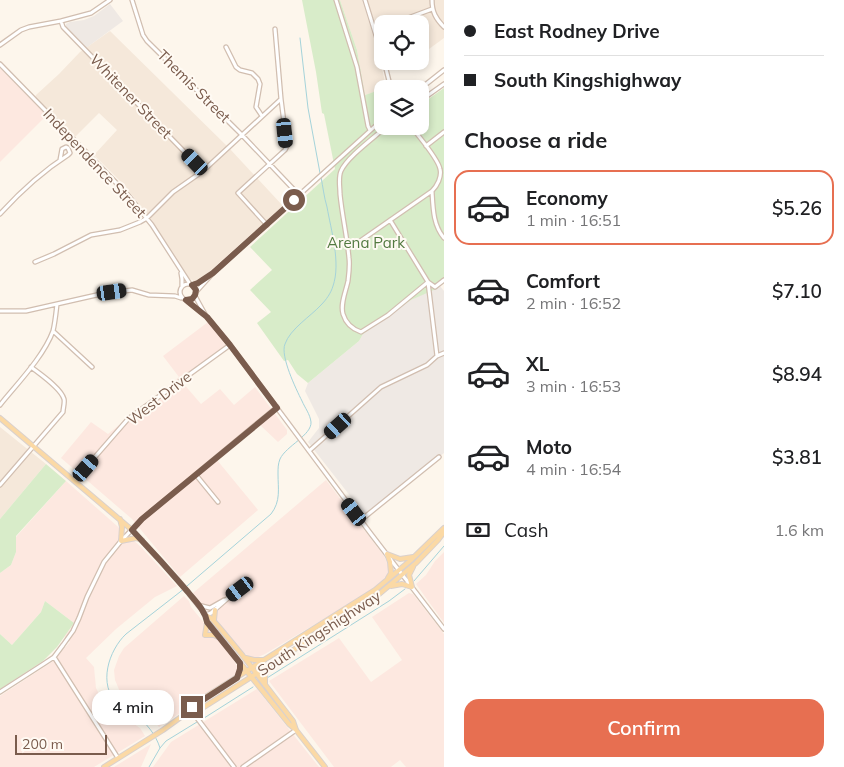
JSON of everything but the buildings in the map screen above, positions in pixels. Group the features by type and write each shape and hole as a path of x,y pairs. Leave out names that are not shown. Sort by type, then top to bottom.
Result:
{"main road":[{"path":"0,418 75,480 142,540 243,656 293,721 296,730"},
{"path":"120,520 122,526 121,541 136,538 142,540"},
{"name":"South Kingshighway","path":"104,767 163,730 196,704 361,600 384,583 444,530"},
{"name":"South Kingshighway","path":"181,717 193,714 372,600 416,562 438,540 444,530"},
{"path":"386,554 400,559 413,557"},
{"path":"384,583 391,573 390,562 386,554"},
{"path":"412,587 409,575 416,562"},
{"path":"388,588 398,584 412,587"},
{"path":"215,610 215,622"},
{"path":"206,614 208,627 205,635 214,635 220,638"},
{"path":"207,622 325,767"},
{"path":"243,656 248,660 266,660"},
{"path":"237,678 240,663"},
{"path":"265,685 265,675 270,666"},
{"path":"243,683 254,684 259,687"},
{"path":"196,704 193,714 197,718"},
{"path":"197,718 199,710"}],"street":[{"path":"0,45 29,26 61,21 91,13 110,0"},
{"name":"Themis Street","path":"132,0 143,35 148,41 299,195"},
{"path":"336,0 357,67 370,130"},
{"path":"365,0 374,27"},
{"path":"432,0 432,8 436,18 444,27"},
{"path":"414,15 432,8"},
{"name":"Whitener Street","path":"61,21 63,27 203,171"},
{"path":"267,225 238,193 285,150 286,146 275,29"},
{"path":"226,47 236,67 252,73 258,80 260,84 256,107 262,116"},
{"name":"Independence Street","path":"0,64 116,182 146,218 191,284"},
{"path":"429,82 444,70"},
{"path":"429,95 444,84"},
{"path":"34,262 91,235 130,227 146,218 173,192 203,171 281,99"},
{"path":"186,300 192,299 213,273 374,127"},
{"path":"426,146 444,132"},
{"path":"377,135 357,152 340,172 342,210 350,267 342,309 344,316 354,330 361,332 388,315 428,282"},
{"path":"348,246 353,246 432,191 436,186 441,172 438,164 417,135"},
{"path":"0,214 32,182 60,160"},
{"path":"432,191 434,218 444,238"},
{"path":"390,220 428,282 435,287 444,280"},
{"name":"Independence Street","path":"180,270 182,286"},
{"path":"169,296 184,284 198,283 213,273"},
{"path":"428,282 438,356"},
{"path":"191,284 194,287 199,305 206,316 230,345 444,629"},
{"path":"181,298 179,294 182,286"},
{"path":"0,311 26,311 101,294 132,290 149,295 181,298 206,316"},
{"path":"0,405 43,351 53,331 57,304"},
{"path":"53,331 92,367"},
{"name":"West Drive","path":"75,480 128,419 230,345"},
{"path":"309,451 381,387 426,366 444,353"},
{"path":"0,485 62,412 64,405 64,399 59,391 31,367"},
{"path":"0,692 54,657 73,631 87,597 109,554 142,519 277,408"},
{"path":"361,520 439,457"},
{"path":"196,475 218,502"},
{"path":"206,614 215,610 250,581"},
{"path":"198,605 210,608 227,599"},
{"path":"54,657 118,758"},
{"path":"197,718 234,767"},
{"path":"243,767 296,730"},
{"path":"317,767 322,763"}],"shaded area":[{"path":"340,0 362,0 374,39 374,70 382,70 384,80 374,80 374,92 365,95 357,50"},
{"path":"366,0 444,0 444,38 429,49 429,15 374,15 374,26"},
{"path":"110,4 123,21 86,48 67,28 66,24 94,16"},
{"path":"110,31 230,149 283,206 200,280 194,281 184,273 151,219 125,186 94,155 117,130 99,113 75,137 35,97 80,52"},
{"path":"0,68 47,115 0,162"},
{"path":"440,286 444,291 444,453 365,515 308,442 319,428 319,419 305,391 308,383 359,341 363,334 411,300"},
{"path":"208,322 228,348 183,383 201,404 220,389 234,405 255,387 287,430 287,434 278,442 260,425 217,460 258,510 180,577 132,519 61,458 91,422 108,434 179,377 163,356"},
{"path":"0,427 46,464 0,519"},
{"path":"326,480 384,556 389,567 389,575 364,595 265,654 256,658 249,657 193,593"},
{"path":"66,481 141,547 177,586 155,597 116,629 86,658 94,667 96,688 108,712 120,719 131,722 140,728 145,736 94,767 0,767 0,696 52,662 70,642 64,637 74,623 45,601 41,612 12,645 0,634 0,573 11,565 16,552 16,537"},
{"path":"444,552 444,623 416,584 426,575 435,561"},
{"path":"409,593 413,594 444,634 444,767 406,767 400,760 391,767 334,767 269,681 339,638 371,682 402,660 372,617"},
{"path":"184,596 232,657 238,668 236,676 159,727 152,718 123,699 115,680 114,670 124,648"},
{"path":"257,689 319,767 153,767 171,742"},
{"path":"151,744 141,767 114,767"}],"green space":[{"name":"Arena Park","path":"302,0 340,0 357,50 365,95 374,92 374,135 429,135 429,99 444,88 444,283 436,289 411,300 363,334 359,341 308,383 297,374 288,360 284,361 257,323 271,312 250,290 272,270 250,247 335,169 324,114 322,113"},
{"path":"46,464 66,481 16,536 16,552 11,565 0,573 0,519"},
{"path":"45,601 74,623 57,647 43,661 0,689 0,634 12,645 41,612"}],"waterway":[{"path":"300,38 308,108 320,173"},
{"path":"149,767 160,748 156,738 146,725 120,705 112,696 107,678 110,658 126,634 180,592 271,514 278,495 278,466 280,459 310,427 309,414 289,372 284,349 291,333 330,294 335,277 336,257 321,177"},
{"path":"414,581 444,546"},
{"path":"267,678 405,589"},
{"path":"201,720 253,687"},
{"path":"160,748 166,741 197,722"}],"route":[{"path":"192,707 237,678 240,673 240,663 207,622 206,614 143,540 132,530 142,519 277,408 207,317 186,300 192,299 195,295 196,290 192,285 213,273 294,200"}]}
